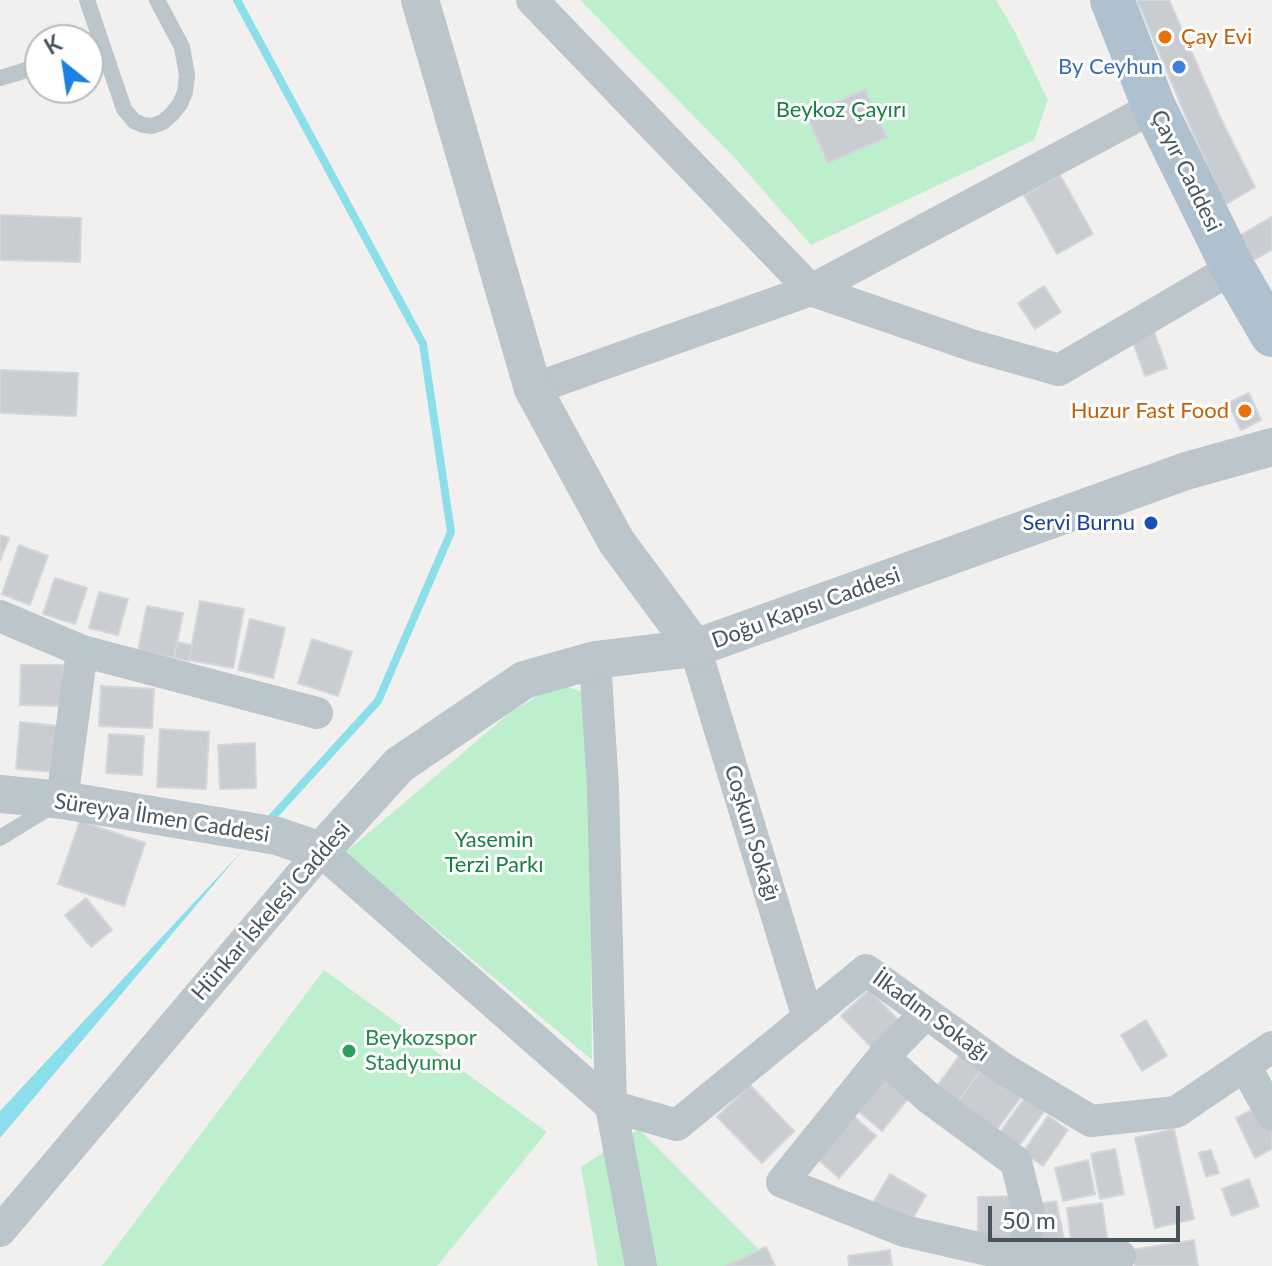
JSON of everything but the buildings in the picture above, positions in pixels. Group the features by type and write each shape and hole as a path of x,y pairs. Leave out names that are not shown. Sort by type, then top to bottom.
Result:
{"main road":[{"name":"Çayır Caddesi","path":"1112,0 1154,107 1233,268 1272,335"}],"street":[{"name":"Doğu Kapısı Caddesi","path":"420,0 533,389 616,541 695,648 1186,471 1272,447"},
{"path":"532,0 811,290 974,346 1059,370 1233,268"},
{"path":"533,389 811,290 1154,107"},
{"path":"0,616 82,651 317,713"},
{"name":"Hünkar İskelesi Caddesi","path":"0,1231 321,851 399,765 524,680 595,660 695,648"},
{"name":"Coşkun Sokağı","path":"695,648 808,1018"},
{"path":"62,800 82,651"},
{"path":"595,660 603,788 611,1106 641,1266"},
{"name":"Süreyya İlmen Caddesi","path":"0,794 62,800 277,836 321,851"},
{"path":"321,851 611,1106"},
{"name":"İlkadım Sokağı","path":"611,1106 677,1125 866,970 1004,1069 1091,1121 1176,1112 1272,1047"},
{"path":"926,1013 883,1057 782,1182 904,1231 1023,1262 1120,1256"},
{"path":"883,1057 929,1098 1016,1162 1029,1214 1023,1262"},
{"path":"1245,1066 1272,1115"}],"lane":[{"path":"87,0 91,24"},
{"path":"104,66 128,116 143,125 152,126 172,114 185,92 185,59 177,35 157,0"},
{"path":"0,78 24,71"},
{"path":"0,838 62,800"}],"green space":[{"name":"Beykoz Çayırı","path":"580,0 996,0 1048,100 1034,140 811,245 732,155"},
{"name":"Yasemin Terzi Parkı","path":"559,684 588,694 592,1060 345,853 512,711"},
{"name":"Beykozspor Stadyumu","path":"324,970 547,1132 437,1266 102,1266"},
{"path":"639,1129 775,1266 598,1266 581,1167"}],"water":[{"path":"242,851 0,1138 0,1111"}],"waterway":[{"path":"237,0 423,344 451,532 378,701 266,824"}],"place":[{"name":"Çay Evi","path":"1165,37"},
{"name":"By Ceyhun","path":"1179,67"},
{"name":"Huzur Fast Food","path":"1245,411"},
{"name":"Servi Burnu","path":"1151,523"},
{"name":"Beykozspor Stadyumu","path":"349,1051"}]}
